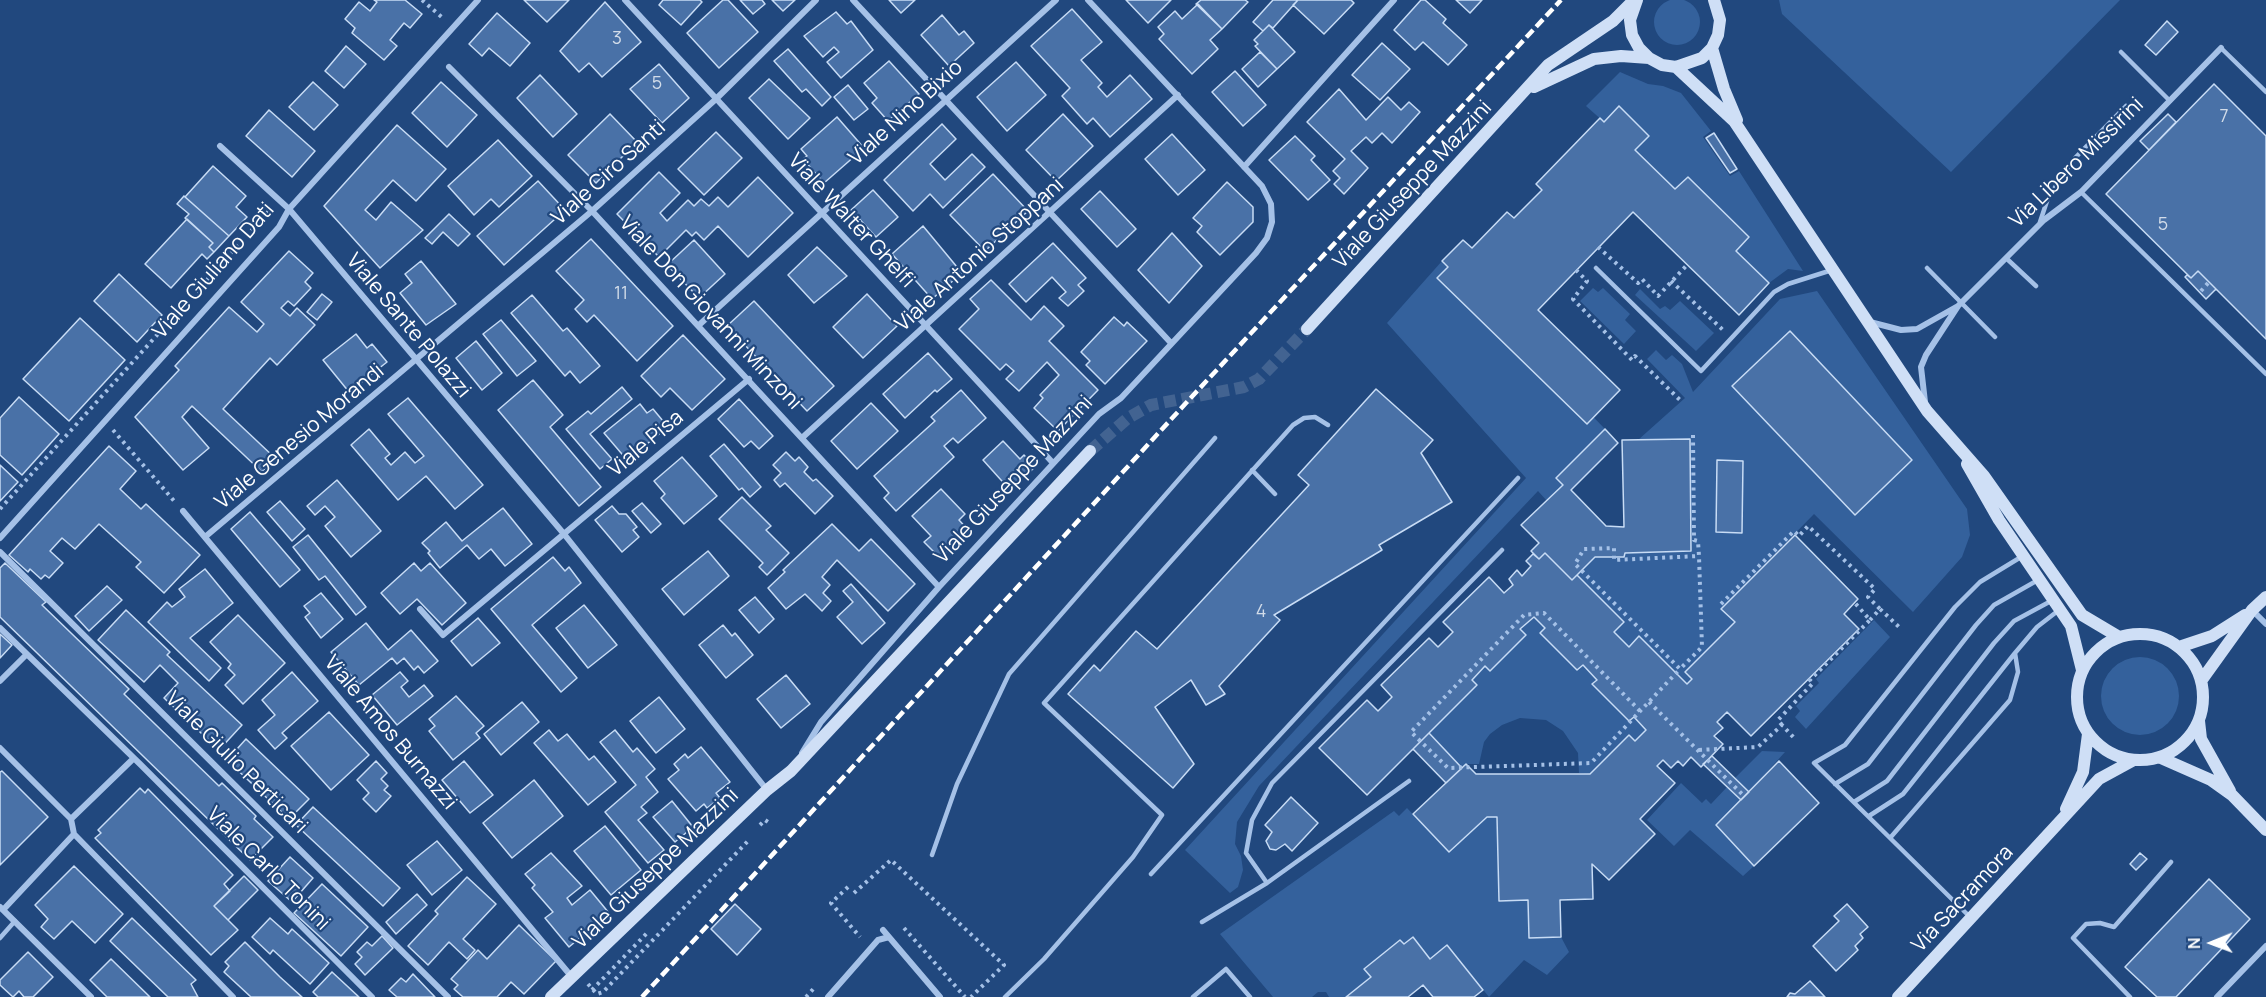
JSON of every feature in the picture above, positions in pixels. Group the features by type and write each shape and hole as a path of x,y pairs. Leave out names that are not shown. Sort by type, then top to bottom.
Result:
{"street":[{"name":"Viale Giuliano Dati","path":"0,538 279,227 289,209 478,0"},
{"name":"Viale Walter Ghelfi","path":"625,0 1053,464"},
{"name":"Viale Ciro Santi","path":"416,361 592,211 716,99 816,0"},
{"path":"853,0 1171,343"},
{"name":"Viale Nino Bixio","path":"699,325 1056,0"},
{"path":"1088,0 1244,167 1394,0"},
{"path":"1635,0 1630,20 1632,35 1639,48 1649,58"},
{"name":"Viale Giuseppe Mazzini","path":"1307,329 1548,65 1613,21 1635,0"},
{"path":"1676,67 1696,61 1712,48 1718,35 1720,20 1714,0"},
{"name":"Via Libero Missirini","path":"1712,48 1731,108 1749,142"},
{"name":"Via Libero Missirini","path":"1927,411 1921,388 1921,367 1930,348 1960,304 2039,225 2081,192 2221,48"},
{"name":"Viale Giuseppe Mazzini","path":"1523,94 1549,78 1594,59 1621,56 1649,58 1662,65 1676,67"},
{"name":"Viale Don Giovanni Minzoni","path":"449,67 592,211 803,437 939,588"},
{"name":"Via Libero Missirini","path":"1676,67 1734,121 1927,411 1990,485 2082,615 2119,637"},
{"name":"Viale Antonio Stoppani","path":"803,437 1178,95"},
{"name":"Viale Sante Polazzi","path":"220,146 289,209 564,534 767,790"},
{"name":"Viale Giuseppe Mazzini","path":"791,771 820,722 939,588 1099,414 1121,398 1256,254 1267,238 1272,222 1271,204 1262,186 1244,167"},
{"name":"Via Libero Missirini","path":"1868,321 1901,330 1917,329 1960,304"},
{"name":"Viale Genesio Morandi","path":"205,537 416,361"},
{"name":"Viale Pisa","path":"564,534 749,379"},
{"name":"Viale Giuseppe Mazzini","path":"551,997 767,790 791,771 1090,451"},
{"name":"Via Libero Missirini","path":"1961,452 1983,493 2058,604 2076,640 2082,670"},
{"name":"Viale Amos Burnazzi","path":"183,512 574,973"},
{"path":"420,609 443,635 564,534"},
{"name":"Viale Giulio Perticari","path":"0,552 448,997"},
{"path":"2179,647 2212,636 2252,610 2266,597"},
{"path":"2252,610 2266,624"},
{"path":"2201,681 2252,610"},
{"name":"Viale Carlo Tonini","path":"0,628 134,758 372,997"},
{"path":"2199,721 2184,743 2161,758 2132,761 2107,752 2088,734 2080,717 2076,698 2082,670 2098,650 2119,637 2140,634 2160,637 2179,647 2193,662 2201,681 2204,701 2199,721 2201,740 2232,795"},
{"path":"0,681 27,654"},
{"name":"Via Sacramora","path":"2056,826 2082,772 2088,734"},
{"path":"0,748 71,819 74,834 233,997"},
{"path":"71,819 134,758"},
{"path":"2161,758 2211,780 2232,795 2266,830"},
{"name":"Via Sacramora","path":"1898,997 1972,920 2099,779 2132,761"},
{"path":"74,834 2,909 91,997"},
{"path":"883,930 940,997"},
{"path":"828,997 878,940 889,937"},
{"path":"2217,997 2266,946"}],"lane":[{"path":"2221,48 2266,92"},
{"path":"2121,52 2170,101"},
{"path":"2039,225 2048,198 2073,160 2126,106"},
{"path":"2081,192 2266,374"},
{"path":"2006,258 2036,286"},
{"path":"1596,268 1701,370 1774,292 1788,284 1832,270"},
{"path":"1927,268 1995,337"},
{"path":"1005,997 1044,959 1132,857 1162,815 1044,703 1293,424 1304,418 1315,417 1328,425"},
{"path":"932,855 957,784 1009,674 1215,438"},
{"path":"1252,470 1275,494"},
{"path":"1151,874 1518,478"},
{"path":"1267,883 1246,853 1252,820 1272,783 1502,550"},
{"path":"1972,920 1814,764 1845,745 1955,607 1980,582 2024,555"},
{"path":"1835,784 1868,764 1994,605 2040,578"},
{"path":"1854,802 1887,781 1994,643 2014,621 2058,604"},
{"path":"1869,816 1903,794 2015,653 2058,604"},
{"path":"1890,838 2010,700 2018,672 2015,653"},
{"path":"1202,922 1267,883 1409,781"},
{"path":"2130,997 2073,938 2086,924 2100,923 2114,927 2171,862"},
{"path":"0,938 15,921"},
{"path":"1193,997 1226,969 1250,997"}],"path":[{"path":"422,0 453,27"},
{"path":"0,509 279,200"},
{"path":"1598,248 1638,283 1642,279 1658,296 1687,265"},
{"path":"1576,270 1587,281 1573,299 1632,360 1635,356 1681,401"},
{"path":"1671,281 1731,337"},
{"path":"105,420 183,512"},
{"path":"1640,711 1544,613 1524,615 1411,732 1448,768 1591,763 1702,647 1698,541 1694,540 1693,435"},
{"path":"1721,604 1794,531 1799,536 1808,526 1875,589 1868,597 1899,627"},
{"path":"1680,669 1575,564 1584,549 1614,548 1614,560 1699,556"},
{"path":"1855,603 1870,620"},
{"path":"1796,740 1778,720 1812,683 1810,680 1880,609"},
{"path":"1649,702 1745,797"},
{"path":"1698,750 1758,747 1782,725"},
{"path":"758,826 765,820 768,822"},
{"path":"574,973 597,994 603,992 748,840"},
{"path":"854,894 891,860 1004,965 971,997"},
{"path":"848,887 831,903 860,937"}],"shaded area":[{"path":"1677,-1 1693,6 1700,22 1693,38 1677,45 1661,38 1654,22 1661,6"},
{"path":"1779,0 2120,0 1951,172 1782,14"},
{"path":"1620,72 1648,84 1663,86 1681,93 1711,131 1703,137 1730,176 1739,171 1803,271 1788,269 1769,283 1736,251 1749,236 1688,177 1675,189 1635,150 1649,135 1619,107 1604,122 1586,106"},
{"path":"1442,261 1605,429 1556,478 1563,485 1547,501 1538,491 1259,786 1237,822 1235,844 1241,856 1243,870 1238,887 1230,893 1185,850 1526,478 1387,323"},
{"path":"1593,288 1598,292 1603,288 1630,314 1625,320 1636,331 1624,344 1580,301"},
{"path":"1640,289 1660,309 1665,306 1670,310 1680,301 1714,333 1696,351 1635,295"},
{"path":"1817,291 1967,509 1970,535 1962,557 1913,612 1814,514 1722,608 1735,622 1685,672 1692,679 1687,684 1639,637 1629,647 1614,632 1623,622 1577,575 1595,557 1624,557 1625,553 1691,551 1690,439 1638,440 1685,398 1647,359 1656,350 1666,360 1672,355 1682,364 1693,392 1780,299"},
{"path":"1534,617 1545,628 1541,633 1577,670 1583,665 1597,680 1593,685 1628,721 1634,717 1646,730 1635,741 1629,735 1590,774 1579,773 1578,753 1563,731 1546,720 1520,718 1502,725 1490,734 1484,742 1479,764 1466,764 1462,768 1429,733 1477,685 1472,680 1485,666 1490,670 1526,635 1520,629"},
{"path":"1874,620 1890,637 1806,729 1795,717 1800,711 1796,706 1819,683 1816,679"},
{"path":"2132,657 2148,657 2162,663 2173,674 2179,688 2179,704 2173,718 2162,729 2148,735 2132,735 2118,729 2107,718 2101,704 2101,688 2107,674 2118,663"},
{"path":"1762,751 1785,752 1749,792 1735,778"},
{"path":"1681,783 1702,803 1706,799 1711,804 1727,787 1741,800 1716,825 1754,866 1743,876 1690,830 1674,846 1647,820"},
{"path":"1407,808 1449,852 1487,817 1497,817 1499,901 1528,900 1529,937 1561,937 1569,952 1547,975 1524,960 1489,997 1447,945 1430,959 1412,937 1404,944 1400,940 1364,969 1371,977 1346,997 1329,997 1326,992 1318,992 1312,997 1273,997 1220,934 1394,811 1399,816"}],"building":[{"path":"374,0 405,0 422,14 410,28 404,23 390,40 397,46 384,60 352,33 355,28 345,19 359,2 370,11 377,2"},
{"path":"524,0 569,0 547,22"},
{"path":"663,0 700,0 702,2 681,25 659,5"},
{"path":"723,0 728,0 758,32 719,68 687,33"},
{"path":"740,0 762,0 765,4 753,14"},
{"path":"772,0 795,0 783,11"},
{"path":"889,0 915,0 901,13"},
{"path":"1126,0 1171,0 1148,23"},
{"path":"1201,0 1245,0 1248,2 1222,29 1196,4"},
{"path":"1273,0 1298,0 1273,28 1269,25 1263,31 1253,22"},
{"path":"1298,0 1351,0 1354,3 1324,34 1293,5"},
{"path":"1421,0 1425,0 1446,19 1443,23 1467,45 1448,65 1423,42 1415,50 1394,30"},
{"path":"1456,0 1482,0 1470,13"},
{"path":"605,2 641,42 602,77 589,63 579,72 560,51"},
{"path":"1198,4 1222,29 1210,40 1218,49 1192,74 1159,39 1164,34 1158,27 1175,11 1182,19"},
{"path":"1072,9 1102,42 1081,60 1102,83 1098,87 1107,97 1130,75 1152,99 1110,137 1093,118 1087,124 1062,96 1070,88 1031,46"},
{"path":"836,12 847,24 851,21 873,50 841,78 827,62 839,52 834,47 823,57 804,36"},
{"path":"497,13 530,43 510,66 489,48 482,56 469,44"},
{"path":"942,15 959,35 964,31 974,43 949,66 921,35"},
{"path":"2167,21 2178,32 2156,55 2145,45"},
{"path":"1269,25 1295,52 1277,69 1255,46 1258,44 1254,40"},
{"path":"1382,43 1410,69 1380,100 1352,75"},
{"path":"346,46 366,64 344,88 325,71"},
{"path":"788,49 831,97 822,106 806,89 802,92 774,61"},
{"path":"1260,52 1277,69 1258,87 1242,69"},
{"path":"889,61 919,94 888,121 872,103 877,98 864,83"},
{"path":"1016,62 1046,95 1007,131 977,97"},
{"path":"659,64 689,98 662,123 630,89"},
{"path":"1235,71 1266,105 1243,126 1212,92"},
{"path":"540,75 577,114 553,137 517,98"},
{"path":"769,79 810,118 788,139 749,98"},
{"path":"313,82 338,105 314,130 289,107"},
{"path":"441,82 477,115 447,147 412,113"},
{"path":"2214,84 2266,136 2266,339 2198,271 2191,278 2106,194"},
{"path":"848,85 868,109 854,120 834,97"},
{"path":"1339,89 1366,120 1388,97 1401,110 1409,102 1420,112 1392,143 1382,133 1372,143 1366,137 1351,151 1368,168 1344,194 1334,184 1340,178 1333,171 1345,159 1307,122"},
{"path":"1619,106 1649,136 1635,150 1675,189 1688,177 1749,237 1736,251 1769,283 1739,315 1633,212 1538,310 1620,390 1587,424 1437,278 1448,267 1442,261 1463,240 1472,248 1507,212 1514,218 1542,190 1536,184 1600,118 1604,122"},
{"path":"269,110 315,151 292,177 246,136"},
{"path":"610,114 637,142 596,183 568,155"},
{"path":"1063,114 1093,146 1056,181 1026,150"},
{"path":"2168,114 2176,122 2149,150 2140,141"},
{"path":"837,117 864,148 824,183 803,159 807,156 801,149"},
{"path":"942,124 956,139 930,164 945,180 972,154 985,167 943,208 930,194 913,211 884,180"},
{"path":"397,125 446,169 416,201 393,180 365,210 376,220 391,202 423,230 380,268 324,206"},
{"path":"716,132 742,158 704,195 678,169"},
{"path":"1714,133 1737,169 1730,173 1706,138"},
{"path":"1172,134 1205,170 1178,195 1145,159"},
{"path":"1295,136 1315,156 1311,160 1330,180 1308,200 1269,160"},
{"path":"498,140 532,176 499,207 491,199 474,215 448,186"},
{"path":"213,166 246,196 236,207 247,217 229,236 185,197"},
{"path":"659,172 680,193 660,213 667,221 688,200 694,206 701,199 709,206 718,197 728,207 758,177 793,213 748,257 718,226 704,240 696,232 692,236 686,230 659,257 617,214"},
{"path":"993,174 1028,211 985,251 950,215"},
{"path":"538,181 565,210 504,265 477,236"},
{"path":"1227,182 1253,207 1253,222 1220,255 1197,232 1202,226 1193,218"},
{"path":"873,190 898,217 876,237 851,210"},
{"path":"1100,191 1136,229 1117,247 1081,209"},
{"path":"184,196 229,236 214,252 209,247 213,243 185,218 189,214 177,204"},
{"path":"449,214 470,234 458,246 443,232 432,244 425,238"},
{"path":"187,219 213,243 209,247 214,252 207,259 202,254 171,288 145,264"},
{"path":"923,226 962,273 932,299 892,254"},
{"path":"1172,233 1202,266 1169,303 1138,270"},
{"path":"591,239 673,326 637,361 594,315 587,322 575,309 584,300 556,271"},
{"path":"694,240 725,274 699,298 667,265"},
{"path":"1053,243 1086,278 1078,285 1084,291 1068,306 1059,298 1066,292 1052,277 1026,302 1009,284"},
{"path":"817,247 847,276 814,303 788,275"},
{"path":"289,251 313,273 305,282 311,288 294,306 288,301 281,308 290,316 297,308 315,325 277,365 270,358 223,409 275,458 262,472 192,406 182,417 209,448 183,470 135,417 179,370 175,366 229,307 257,332 264,324 241,302"},
{"path":"421,261 456,304 426,325 400,293 412,283 405,274"},
{"path":"2198,271 2216,289 2206,299 2185,277 2187,275 2191,278"},
{"path":"119,274 162,315 137,342 94,301"},
{"path":"991,280 1031,320 1044,306 1064,326 1049,341 1098,390 1058,431 1034,408 1043,398 1040,395 1059,375 1047,362 1019,391 1006,379 1014,371 1006,364 1000,370 959,329 979,309 970,299"},
{"path":"322,294 332,302 317,320 307,312"},
{"path":"867,294 897,326 863,358 833,327"},
{"path":"532,295 563,331 567,328 600,366 580,383 570,371 565,376 511,313"},
{"path":"754,301 834,386 807,411 727,326"},
{"path":"1114,317 1124,326 1127,322 1147,341 1105,384 1086,365 1090,361 1081,352"},
{"path":"80,318 125,360 69,421 23,379"},
{"path":"501,320 536,361 517,376 483,334"},
{"path":"1790,331 1912,460 1855,515 1732,386"},
{"path":"356,334 367,348 372,344 387,362 349,392 323,360"},
{"path":"683,335 725,379 692,410 670,388 661,397 641,376"},
{"path":"476,341 502,373 482,390 456,358"},
{"path":"928,353 952,379 937,392 935,390 905,418 883,394"},
{"path":"533,380 563,415 550,427 601,487 579,506 498,410"},
{"path":"622,387 632,399 590,434 612,459 600,469 566,429 588,411 591,414"},
{"path":"1376,389 1433,440 1421,453 1452,502 1379,545 1382,550 1274,615 1280,620 1219,686 1225,694 1206,705 1191,680 1155,707 1194,764 1173,788 1068,694 1094,665 1100,671 1136,631 1157,649 1309,485 1298,475"},
{"path":"961,390 986,418 958,443 953,438 944,446 954,457 896,511 884,498 889,493 874,476 935,421 931,417"},
{"path":"19,397 59,434 22,475 0,455 0,418"},
{"path":"408,398 483,485 455,509 426,476 398,500 351,445 369,429 390,454 385,458 391,465 405,452 415,463 424,456 388,414"},
{"path":"739,399 773,436 759,449 751,441 744,447 718,419"},
{"path":"871,403 898,431 857,469 831,441"},
{"path":"640,404 647,413 653,409 668,427 627,460 604,433"},
{"path":"1605,429 1618,443 1571,490 1606,526 1624,527 1622,440 1690,439 1691,551 1625,553 1624,557 1595,557 1572,580 1545,553 1539,559 1531,551 1539,543 1521,525 1563,485 1556,478"},
{"path":"1003,441 1020,459 1024,455 1035,467 1010,490 983,460"},
{"path":"724,444 761,487 750,497 742,488 739,490 710,456"},
{"path":"109,446 136,471 120,489 141,509 146,504 200,555 164,593 136,567 141,562 99,524 75,549 62,538 50,551 63,563 49,578 45,575 41,579 30,569 28,572 9,555"},
{"path":"786,452 795,461 799,457 808,467 804,472 813,481 816,479 833,496 815,514 785,483 780,487 774,480 781,473 773,465"},
{"path":"682,457 717,496 684,524 661,498 665,494 654,481"},
{"path":"1717,460 1743,461 1742,533 1716,532"},
{"path":"0,465 18,482 0,501"},
{"path":"337,480 381,531 351,557 325,526 335,517 325,506 315,515 307,506"},
{"path":"941,489 965,514 959,520 969,531 940,558 924,542 931,536 912,516"},
{"path":"742,497 771,526 766,530 789,553 767,575 759,567 763,563 719,519"},
{"path":"280,501 305,529 292,541 267,512"},
{"path":"642,503 661,524 651,533 632,511"},
{"path":"612,506 619,514 626,514 637,527 633,530 639,537 622,552 595,520"},
{"path":"503,508 532,544 505,566 491,549 479,559 467,545 440,568 428,553 430,551 422,543 446,522 462,541"},
{"path":"250,512 300,570 280,587 231,529"},
{"path":"832,524 859,551 871,539 915,584 888,611 837,560 822,577 830,585 823,593 831,601 822,611 805,594 786,609 768,588 785,572 783,570"},
{"path":"308,535 366,607 356,615 325,576 319,580 293,547"},
{"path":"1795,535 1858,599 1844,614 1859,629 1751,736 1727,712 1717,722 1723,728 1714,736 1723,744 1701,767 1691,757 1683,766 1678,761 1671,768 1663,760 1657,766 1675,783 1640,819 1655,834 1609,880 1592,864 1593,899 1560,900 1561,937 1529,938 1528,900 1499,901 1497,817 1487,817 1449,852 1413,814 1466,764 1476,774 1590,774 1629,735 1635,741 1646,730 1634,717 1629,721 1592,684 1597,680 1583,665 1577,670 1540,633 1545,628 1534,617 1520,629 1526,635 1490,671 1485,666 1472,680 1477,685 1367,795 1319,748 1367,700 1378,711 1392,697 1381,685 1429,638 1438,647 1453,632 1443,622 1489,577 1504,593 1513,585 1509,579 1517,570 1522,576 1531,566 1526,561 1533,554 1539,559 1545,553 1572,580 1577,575 1624,622 1614,632 1629,647 1639,636 1687,684 1692,679 1685,672 1735,622 1721,609"},
{"path":"708,551 729,576 684,615 662,589"},
{"path":"553,557 565,571 569,567 581,583 532,625 577,678 561,692 491,609"},
{"path":"5,563 46,602 42,605 129,689 124,694 219,786 222,783 256,816 254,819 273,837 250,860 0,617 0,568"},
{"path":"414,563 421,571 430,563 466,603 442,625 417,599 400,614 381,593"},
{"path":"205,569 233,603 190,638 221,668 209,681 148,622 167,602 172,607 185,597 179,589"},
{"path":"851,584 885,623 862,644 837,617 853,602 843,591"},
{"path":"107,586 122,600 89,631 75,616"},
{"path":"321,593 343,619 321,638 305,617 310,613 304,606"},
{"path":"755,597 774,619 759,633 739,610"},
{"path":"584,605 617,645 588,668 556,628"},
{"path":"126,610 170,652 167,655 242,725 219,750 164,698 178,683 160,665 144,682 98,640"},
{"path":"238,615 285,663 243,704 225,685 235,675 228,668 231,664 210,642"},
{"path":"478,618 500,643 472,666 451,641"},
{"path":"366,623 388,650 411,630 438,661 424,673 418,666 414,670 404,658 397,664 392,658 359,685 331,652"},
{"path":"723,625 732,636 735,633 753,655 726,678 699,645"},
{"path":"0,634 12,645 0,658"},
{"path":"292,672 318,701 282,733 287,738 275,749 258,730 275,715 262,700"},
{"path":"400,672 408,681 401,687 409,697 424,685 433,696 397,725 372,695"},
{"path":"786,675 810,704 781,728 757,699"},
{"path":"456,696 484,726 476,733 480,738 453,760 429,731 435,726 429,719"},
{"path":"659,697 685,729 656,753 630,721"},
{"path":"522,702 539,722 501,755 484,734"},
{"path":"329,712 369,755 331,790 291,746"},
{"path":"549,730 558,741 567,734 589,760 594,756 616,782 588,805 534,743"},
{"path":"615,730 633,752 637,748 655,769 646,777 658,792 641,807 647,813 638,820 664,850 648,863 605,812 636,785 600,742"},
{"path":"1429,733 1462,768 1446,783 1413,749"},
{"path":"246,739 309,799 289,819 227,760"},
{"path":"701,747 730,782 716,793 720,798 707,808 704,804 696,811 668,779 679,770 674,764 685,754 688,758"},
{"path":"1712,756 1749,792 1741,800 1703,764"},
{"path":"376,761 387,773 381,779 388,786 384,790 391,796 376,812 363,799 369,793 357,780"},
{"path":"464,761 493,795 470,813 442,780"},
{"path":"1779,761 1819,803 1754,866 1716,825"},
{"path":"2,771 48,817 0,865 0,772"},
{"path":"534,780 563,816 512,858 483,823"},
{"path":"140,788 145,793 148,789 233,875 224,884 230,891 214,906 238,930 211,955 95,838 101,833 98,830"},
{"path":"1291,797 1318,823 1292,851 1285,844 1276,850 1270,849 1266,841 1272,832 1265,825"},
{"path":"672,801 693,827 675,842 653,817"},
{"path":"313,807 400,888 383,906 296,825"},
{"path":"605,826 641,870 611,895 574,851"},
{"path":"437,841 462,870 432,895 407,865"},
{"path":"551,853 582,886 567,898 572,905 590,890 609,913 569,947 545,918 553,912 532,888 535,885 525,874"},
{"path":"2140,853 2147,859 2136,870 2130,864"},
{"path":"290,857 313,878 292,902 268,881"},
{"path":"74,866 123,914 95,943 72,921 54,939 41,927 48,919 35,905"},
{"path":"244,876 258,890 228,920 214,906"},
{"path":"467,877 496,904 463,939 475,950 467,959 449,942 428,965 408,946 438,914 435,911"},
{"path":"2209,879 2250,919 2176,997 2157,997 2125,967"},
{"path":"322,884 368,927 341,956 294,913"},
{"path":"417,894 427,905 396,934 386,922"},
{"path":"735,904 761,929 737,955 711,929"},
{"path":"1847,904 1868,927 1860,934 1863,938 1855,946 1858,950 1836,971 1813,946 1839,921 1834,916"},
{"path":"132,918 196,980 191,984 198,997 168,997 110,941"},
{"path":"270,918 288,934 292,929 329,963 310,984 273,950 270,954 252,937"},
{"path":"519,925 556,961 524,994 511,982 497,997 463,997 454,989 458,985 451,979 478,950 487,959"},
{"path":"382,936 393,948 365,975 355,964 362,957 357,952 367,942 372,946"},
{"path":"1413,937 1430,959 1447,945 1483,990 1474,997 1433,997 1423,985 1408,997 1346,997 1371,977 1364,969 1400,940 1404,944"},
{"path":"245,942 302,997 251,997 224,972 229,966 225,962"},
{"path":"28,952 53,977 33,997 24,997 19,991 13,997 0,985 0,980"},
{"path":"111,959 150,997 107,997 90,980"},
{"path":"332,972 359,997 318,997 313,992"},
{"path":"413,974 435,997 397,997 389,990 401,978 406,982"},
{"path":"1810,981 1825,997 1787,997 1790,993 1795,994"}],"tunnel":[{"path":"1090,451 1128,418 1151,405 1244,387 1259,379 1307,329"}],"railway":[{"path":"642,997 1186,403 1561,0"}]}
